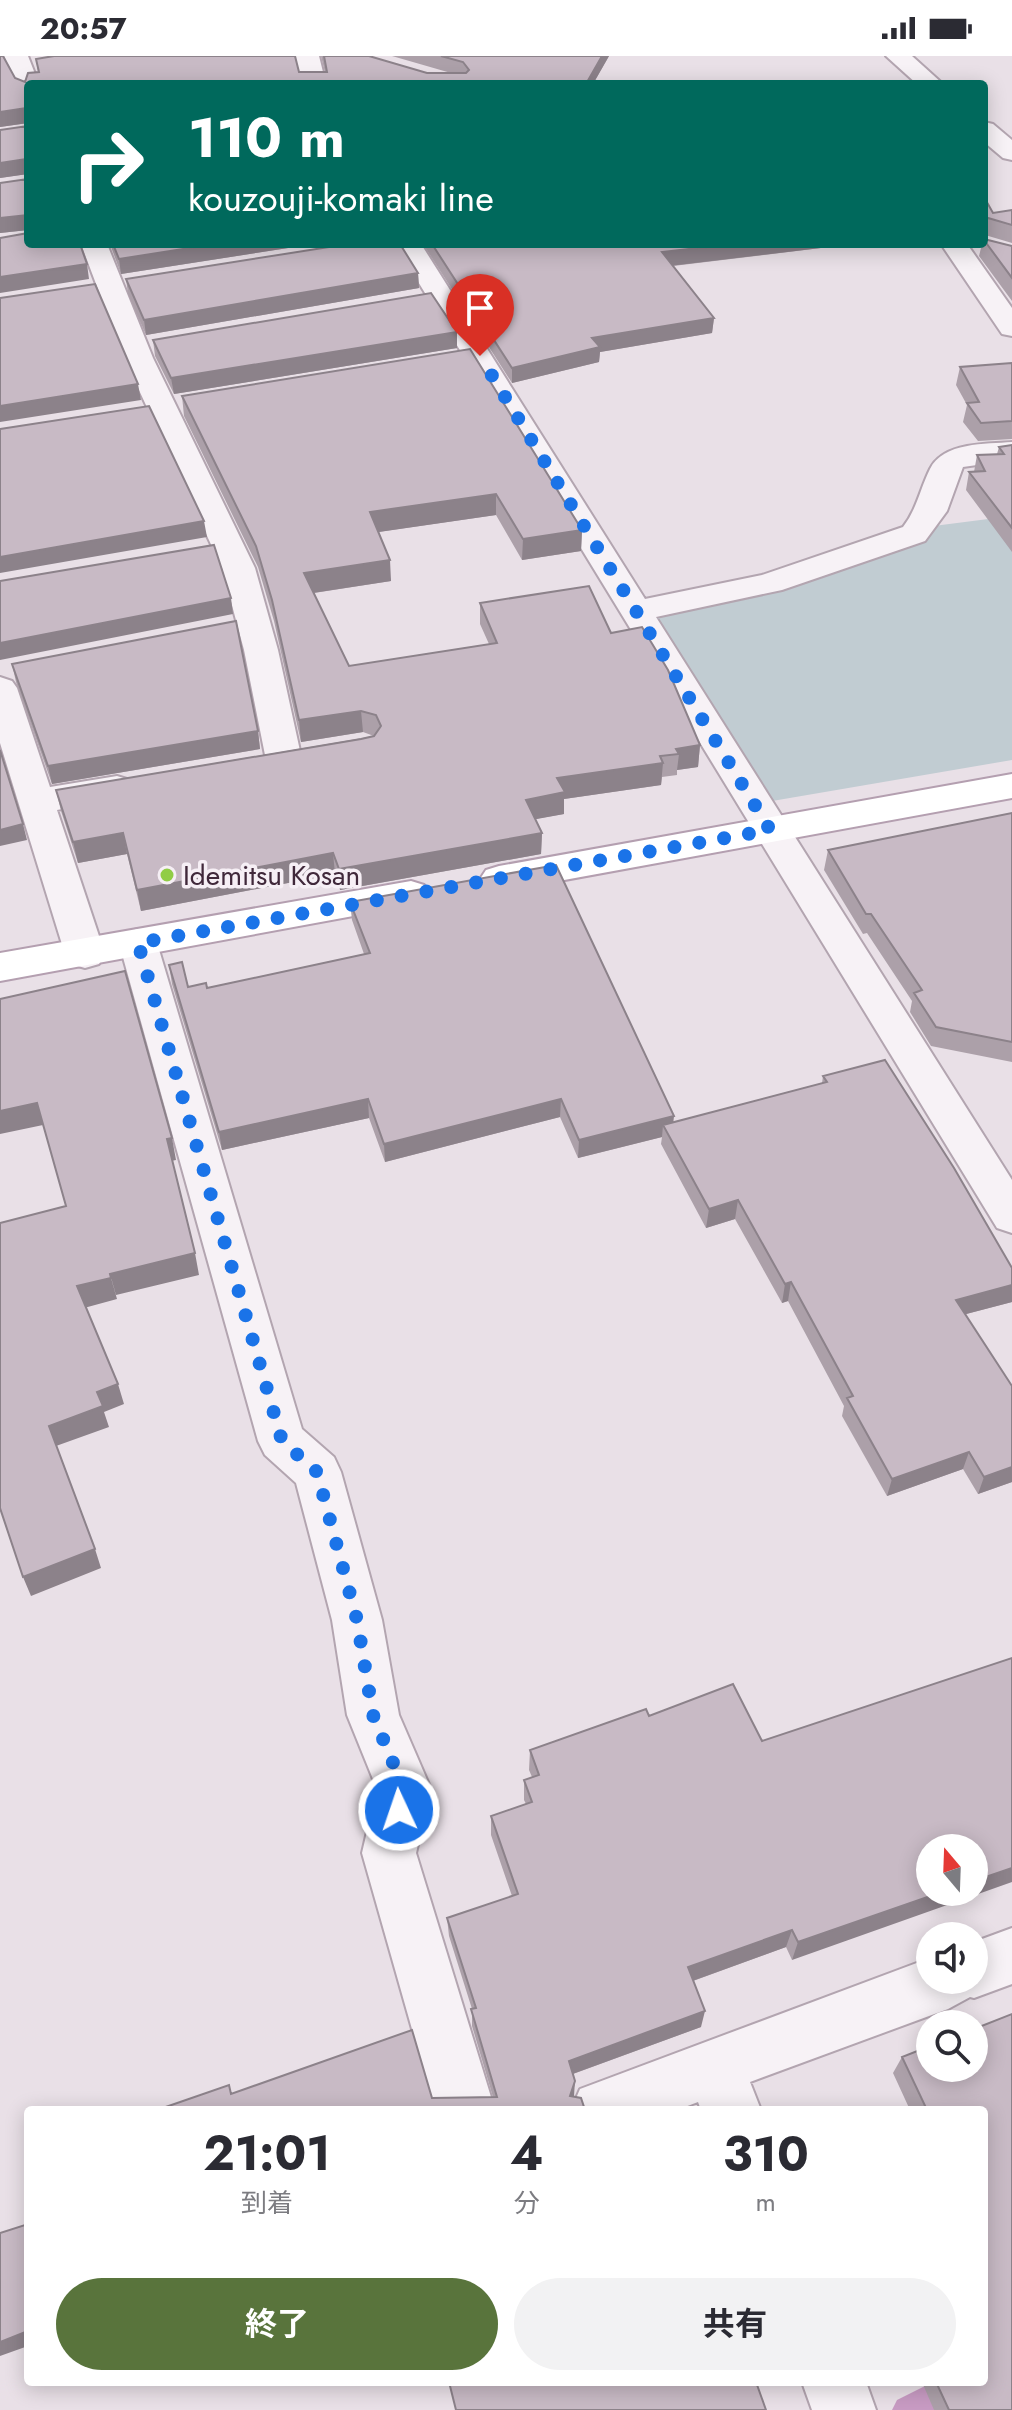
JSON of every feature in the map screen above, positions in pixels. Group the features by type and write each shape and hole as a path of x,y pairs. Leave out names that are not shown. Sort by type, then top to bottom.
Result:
{"main road":[{"path":"0,967 1012,786"}],"street":[{"path":"16,56 26,80"},
{"path":"307,56 313,80"},
{"path":"898,56 926,80"},
{"path":"0,89 24,86"},
{"path":"988,132 1012,153"},
{"path":"95,248 107,286 134,348 146,410 214,548 284,760"},
{"path":"409,248 426,298 636,611 1012,1216"},
{"path":"957,248 1012,328"},
{"path":"76,291 138,281"},
{"path":"134,348 165,343"},
{"path":"146,410 191,403"},
{"path":"636,611 770,583 914,534 931,511 945,469 952,461 972,455 1012,451"},
{"path":"0,688 85,954"},
{"path":"37,801 145,783"},
{"path":"138,943 282,1441 317,1472 357,1620 373,1715 404,1789 389,1853 464,2106"},
{"path":"988,1965 1012,1956"},
{"path":"623,2106 723,2088 919,1994"},
{"path":"835,2386 844,2410"}],"shaded area":[{"path":"996,518 1012,540 1012,760 754,804 636,611 770,583 918,528"}],"building":[{"path":"0,56 3,56 15,78 24,82 24,108 0,112"},
{"path":"54,56 295,56 299,72 327,72 324,56 369,56 427,73 466,73 469,70 463,62 441,56 602,56 588,80 26,80 28,73 39,72 36,59"},
{"path":"24,127 24,159 0,163 0,130"},
{"path":"24,180 24,215 0,218 0,183"},
{"path":"988,204 993,213 1012,210 1012,225 988,218"},
{"path":"24,234 24,248 81,248 87,264 0,277 0,238"},
{"path":"988,240 1012,246 1012,278 988,245"},
{"path":"115,248 189,248 119,259"},
{"path":"323,248 402,248 418,273 144,320 126,279"},
{"path":"435,248 698,248 662,252 714,318 592,338 600,347 512,368"},
{"path":"95,284 138,384 0,406 0,298"},
{"path":"431,293 457,332 171,378 153,340"},
{"path":"470,349 582,530 523,539 496,494 370,512 390,560 304,573 349,666 497,643 480,603 589,586 611,633 642,627 668,670 700,745 676,749 679,754 660,756 663,763 557,778 565,792 526,800 542,833 339,869 333,853 137,890 123,833 73,842 56,790 361,739 374,736 381,726 376,715 361,711 299,720 272,600 256,546 182,396"},
{"path":"1012,363 1012,421 981,423 967,403 979,402 960,367"},
{"path":"149,406 204,521 0,557 0,429"},
{"path":"1012,445 1012,528 969,472 985,471 977,455 1004,454 999,447"},
{"path":"214,545 231,598 0,643 0,581"},
{"path":"236,621 258,731 48,766 12,664"},
{"path":"0,750 23,824 0,830"},
{"path":"1012,813 1012,1042 936,1027 914,993 922,990 871,914 866,914 828,850"},
{"path":"556,865 674,1116 579,1140 561,1099 384,1144 368,1099 219,1132 169,965 182,962 188,987 206,983 207,988 370,953 350,902"},
{"path":"125,971 172,1138 167,1139 195,1253 110,1274 111,1278 77,1286 118,1384 97,1392 103,1406 49,1426 95,1549 23,1577 0,1508 0,1223 66,1206 37,1103 0,1111 0,999"},
{"path":"885,1060 954,1168 1012,1268 1012,1285 956,1300 1012,1386 1012,1467 984,1477 969,1452 892,1479 847,1398 853,1396 791,1282 785,1284 738,1200 709,1209 663,1125 827,1082 823,1076"},
{"path":"1012,1658 1012,1868 988,1876 988,1834 916,1834 916,1901 798,1942 792,1930 688,1967 705,2011 569,2061 575,2081 570,2096 581,2098 584,2106 169,2106 229,2085 231,2094 412,2030 432,2098 497,2097 471,2009 476,2008 447,1918 518,1894 491,1816 532,1802 524,1780 539,1775 530,1750 646,1709 649,1716 733,1684 762,1741"},
{"path":"1012,2014 1012,2410 949,2410 938,2386 988,2386 988,2106 925,2106 902,2057 916,2052 916,2082 988,2082 988,2023"},
{"path":"24,2225 24,2333 0,2342 0,2233"},
{"path":"450,2386 757,2386 766,2410 456,2410"}],"waterway":[{"path":"907,2410 956,2386"}],"place":[{"name":"Idemitsu Kosan","path":"167,875"}],"route":[{"path":"399,1810 404,1789 373,1715 357,1620 317,1472 282,1441 138,943 770,830 480,356"}]}
